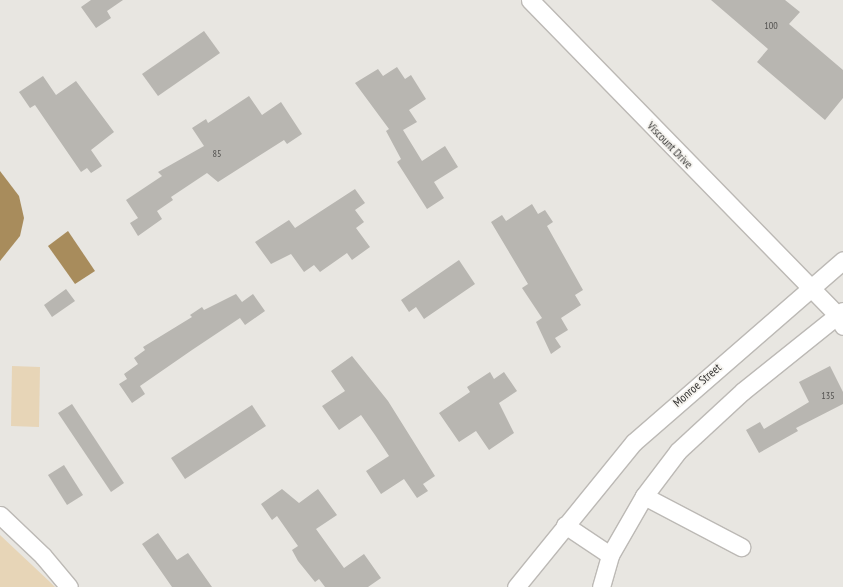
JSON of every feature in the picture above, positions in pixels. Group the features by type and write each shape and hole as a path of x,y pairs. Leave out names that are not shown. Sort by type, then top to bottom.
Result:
{"street":[{"name":"Viscount Drive","path":"530,0 841,318"},
{"name":"Monroe Street","path":"516,587 634,442 843,260"},
{"path":"601,587 610,555 644,496 678,451 705,423 841,318"},
{"path":"644,496 741,547"},
{"path":"0,515 43,556 69,587"},
{"path":"565,525 610,555"}],"shaded area":[{"path":"0,171 19,196 24,218 20,236 0,261"},
{"path":"68,231 95,271 75,284 48,246"},
{"path":"12,366 40,367 39,427 11,426"},
{"path":"0,535 50,582 55,587 0,587"}],"building":[{"path":"91,0 123,0 107,11 111,18 96,28 81,7"},
{"path":"711,0 785,0 800,12 789,24 843,70 843,98 825,120 757,62 768,49"},
{"path":"204,31 220,53 158,96 142,74"},
{"path":"397,67 405,79 411,75 426,99 409,110 417,122 403,130 422,161 445,146 458,167 434,182 444,198 427,209 397,162 401,159 386,131 389,129 355,83 378,69 383,76"},
{"path":"43,76 56,95 76,81 114,132 91,150 102,166 91,173 87,168 81,172 35,105 30,108 19,92"},
{"path":"249,96 262,115 281,102 302,134 287,144 284,140 218,182 207,173 171,197 173,200 157,211 162,219 138,236 130,223 138,218 126,200 162,176 158,172 204,146 192,128 206,119 208,123"},
{"path":"355,189 365,203 355,210 364,222 356,228 370,247 352,260 347,253 320,272 314,265 304,272 291,254 271,264 255,242 289,220 295,228"},
{"path":"532,204 538,214 545,210 553,222 547,226 583,290 575,295 581,305 561,318 568,330 555,338 561,347 551,354 536,322 542,318 522,288 528,284 491,222 502,215 506,221"},
{"path":"459,260 475,284 424,319 416,307 409,312 401,300"},
{"path":"66,289 75,301 52,317 44,305"},
{"path":"236,294 242,302 253,294 265,311 245,325 240,318 192,350 140,386 145,394 132,403 119,384 127,379 124,374 138,364 134,358 145,350 143,347 192,317 190,315 202,307 204,310"},
{"path":"352,356 388,401 435,476 423,484 428,491 417,498 404,479 381,494 366,471 389,456 375,435 361,415 339,430 322,406 345,391 331,371"},
{"path":"830,366 843,392 843,404 796,428 798,431 759,453 746,430 760,422 764,429 809,402 799,382"},
{"path":"490,372 494,379 504,372 517,391 499,403 514,433 489,450 476,431 459,442 439,413 470,392 467,387"},
{"path":"72,404 124,483 111,492 58,413"},
{"path":"252,405 266,426 185,479 171,458"},
{"path":"64,465 83,495 67,505 48,475"},
{"path":"282,489 299,503 318,489 337,515 316,529 344,568 364,554 381,578 368,587 325,587 319,579 315,582 298,561 292,550 298,546 277,516 272,520 261,504"},
{"path":"158,533 177,560 188,553 212,587 172,587 142,544"}]}
